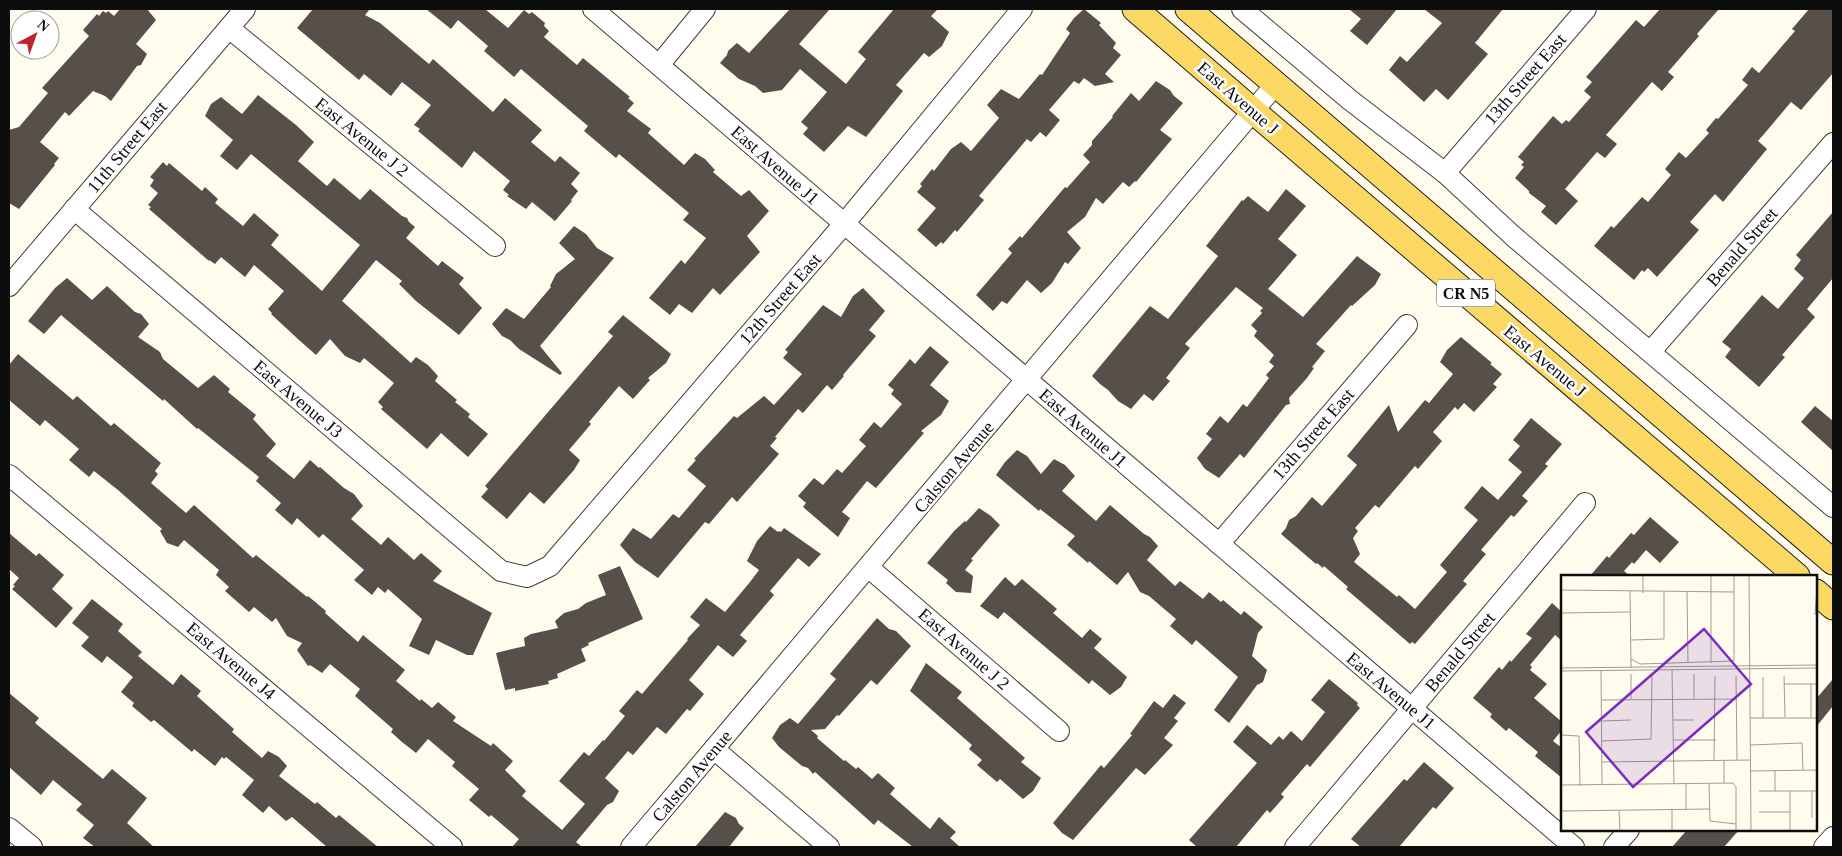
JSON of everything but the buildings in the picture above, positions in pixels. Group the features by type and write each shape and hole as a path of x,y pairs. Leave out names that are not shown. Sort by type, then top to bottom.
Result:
{"main road":[{"name":"East Avenue J","path":"1135,9 1796,575"},
{"name":"East Avenue J","path":"1188,9 1833,562"},
{"path":"1817,593 1833,607"}],"street":[{"name":"11th Street East","path":"9,286 245,9"},
{"name":"East Avenue J1","path":"592,9 1574,847"},
{"path":"658,65 705,9"},
{"name":"12th Street East","path":"527,577 550,566 844,224 1022,9"},
{"path":"1242,9 1350,100 1445,173 1513,236 1833,507"},
{"name":"13th Street East","path":"1445,173 1586,9"},
{"name":"East Avenue J 2","path":"229,28 495,246"},
{"name":"Calston Avenue","path":"631,847 1275,85"},
{"name":"Benald Street","path":"1650,351 1833,143"},
{"name":"East Avenue J3","path":"74,209 501,571 527,577"},
{"name":"13th Street East","path":"1219,544 1407,325"},
{"name":"East Avenue J4","path":"9,475 452,847"},
{"name":"Benald Street","path":"1295,847 1585,503"},
{"name":"East Avenue J 2","path":"868,567 1060,731"},
{"path":"714,749 829,847"},
{"path":"9,828 32,847"},
{"path":"1614,847 1628,831"},
{"path":"1824,847 1833,836"}]}
